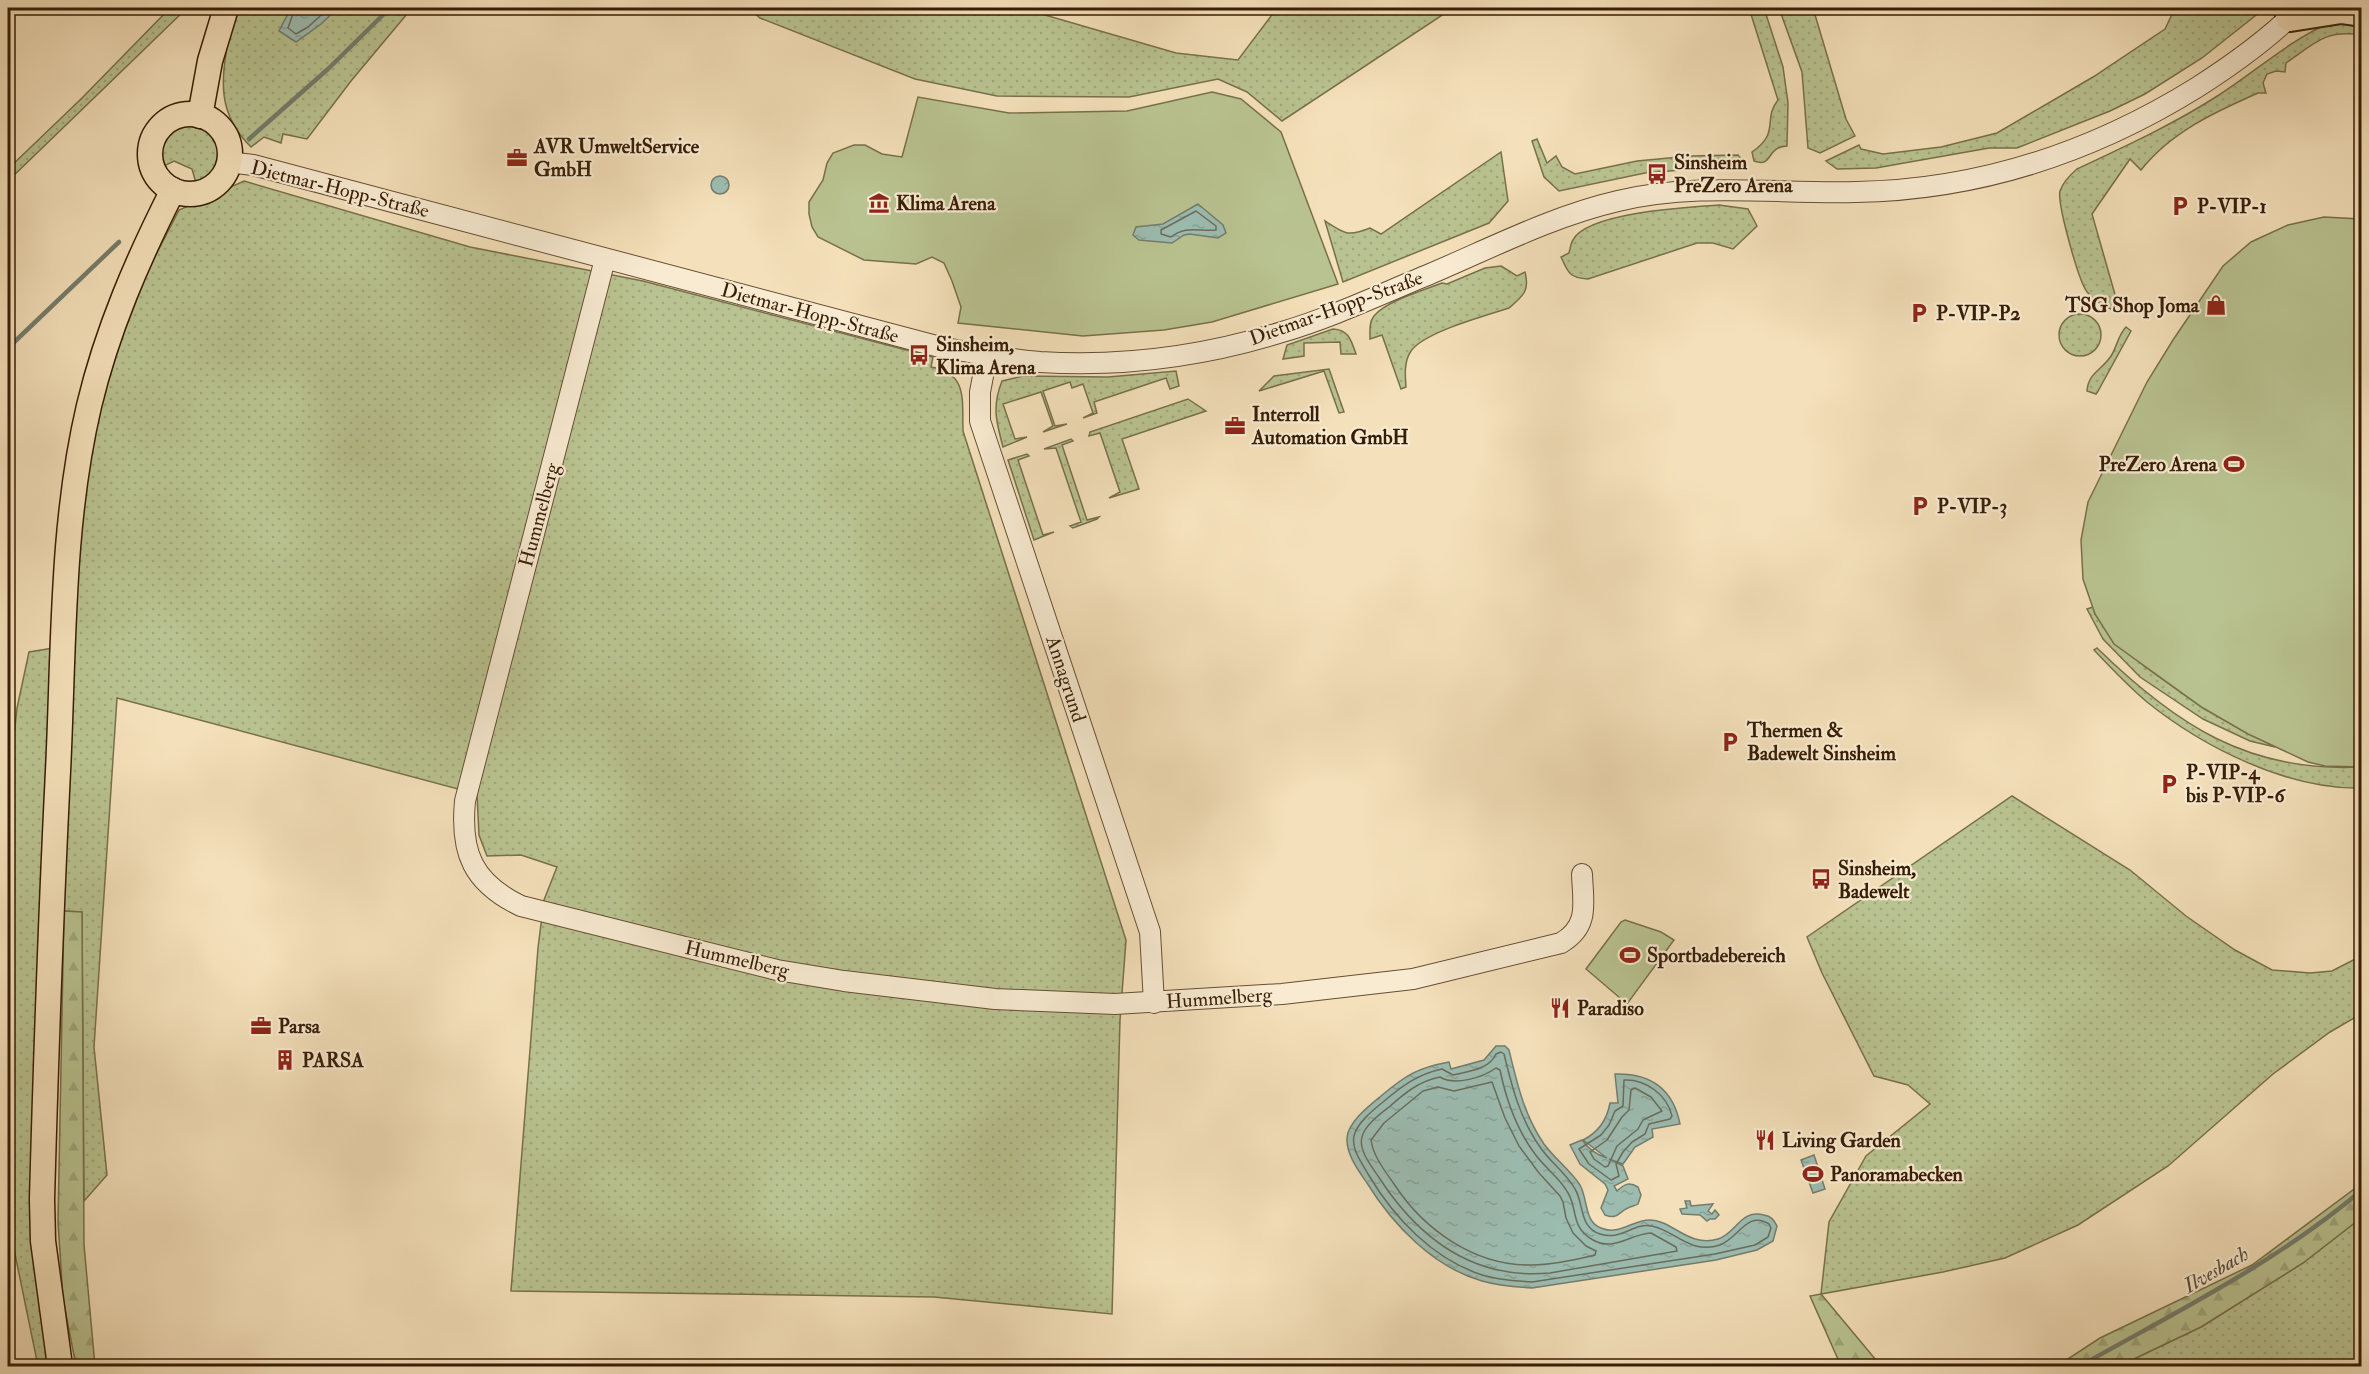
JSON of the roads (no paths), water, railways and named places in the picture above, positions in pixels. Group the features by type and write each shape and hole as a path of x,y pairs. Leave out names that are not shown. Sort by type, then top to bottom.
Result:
{"highway":[{"path":"2295,12 2341,9 2361,12"}],"main road":[{"path":"200,116 210,61 226,8"},
{"path":"185,115 200,116 213,122 224,133 229,147 228,162 219,181 207,189 187,194 173,190 161,181 153,169 150,155 152,141 160,128 171,119 185,115"},
{"path":"60,1366 47,1280 42,1199 51,905 69,534 82,444 99,368 120,305 173,190"}],"street":[{"name":"Dietmar-Hopp-Straße","path":"228,162 253,165 930,344 1039,362 1095,363 1165,357 1226,347 1283,332 1351,308 1532,230 1584,211 1648,195 1712,190 1854,192 1901,190 1959,182 2026,166 2103,139 2165,107 2229,67 2295,12"},
{"name":"Hummelberg","path":"605,259 465,801 464,831 471,861 477,872 500,896 521,906 777,970 844,981 995,999 1115,1004 1282,994 1413,979 1561,943 1579,928 1583,914 1582,874"},
{"name":"Annagrund","path":"987,355 980,392 980,421 1150,932 1154,1003"}],"water":[{"path":"291,8 338,8 296,42 279,31"},
{"path":"720,176 726,179 729,185 726,191 720,194 714,191 711,185 714,179"},
{"path":"1198,204 1223,225 1226,233 1218,238 1184,235 1172,243 1139,240 1133,235 1136,227 1163,224"},
{"path":"1496,1046 1505,1046 1509,1050 1531,1122 1544,1144 1580,1185 1589,1215 1596,1225 1614,1230 1637,1222 1658,1221 1690,1237 1708,1241 1724,1236 1744,1218 1756,1214 1769,1216 1775,1222 1777,1226 1773,1241 1757,1250 1716,1260 1532,1288 1482,1281 1447,1266 1431,1255 1402,1229 1377,1199 1353,1162 1347,1144 1348,1132 1355,1120 1366,1109 1405,1078 1438,1064 1449,1062 1451,1069 1484,1060"},
{"path":"1615,1074 1639,1076 1658,1086 1672,1101 1680,1124 1652,1129 1653,1137 1635,1147 1623,1164 1609,1159 1623,1166 1628,1179 1614,1186 1617,1191 1631,1184 1638,1187 1641,1195 1638,1204 1613,1217 1605,1215 1601,1208 1608,1190 1605,1184 1580,1164 1570,1145 1582,1140 1593,1151 1607,1158 1583,1140 1601,1125 1610,1103 1618,1103"},
{"name":"Panoramabecken","path":"1814,1155 1825,1189 1813,1193 1801,1160"},
{"path":"1685,1201 1690,1201 1691,1206 1713,1204 1708,1211 1712,1214 1715,1210 1719,1215 1707,1221 1700,1215 1682,1214 1680,1209 1687,1208"}],"waterway":[{"path":"249,139 328,69 390,8"},
{"path":"8,348 119,242"},
{"name":"Ilvesbach","path":"2080,1366 2261,1263 2296,1240 2362,1190"}],"place":[{"name":"AVR UmweltService GmbH","path":"517,158"},
{"name":"Sinsheim PreZero Arena","path":"1657,174"},
{"name":"Klima Arena","path":"879,203"},
{"name":"P-VIP-1","path":"2180,206"},
{"name":"TSG Shop Joma","path":"2216,305"},
{"name":"P-VIP-P2","path":"1919,313"},
{"name":"Sinsheim, Klima Arena","path":"919,355"},
{"name":"Interroll Automation GmbH","path":"1235,426"},
{"name":"PreZero Arena","path":"2234,464"},
{"name":"P-VIP-3","path":"1920,506"},
{"name":"Thermen & Badewelt Sinsheim","path":"1730,742"},
{"name":"P-VIP-4 bis P-VIP-6","path":"2169,784"},
{"name":"Sinsheim, Badewelt","path":"1821,879"},
{"name":"Sportbadebereich","path":"1630,955"},
{"name":"Paradiso","path":"1560,1008"},
{"name":"Parsa","path":"261,1026"},
{"name":"PARSA","path":"285,1060"},
{"name":"Living Garden","path":"1765,1140"},
{"name":"Panoramabecken","path":"1813,1174"}]}
